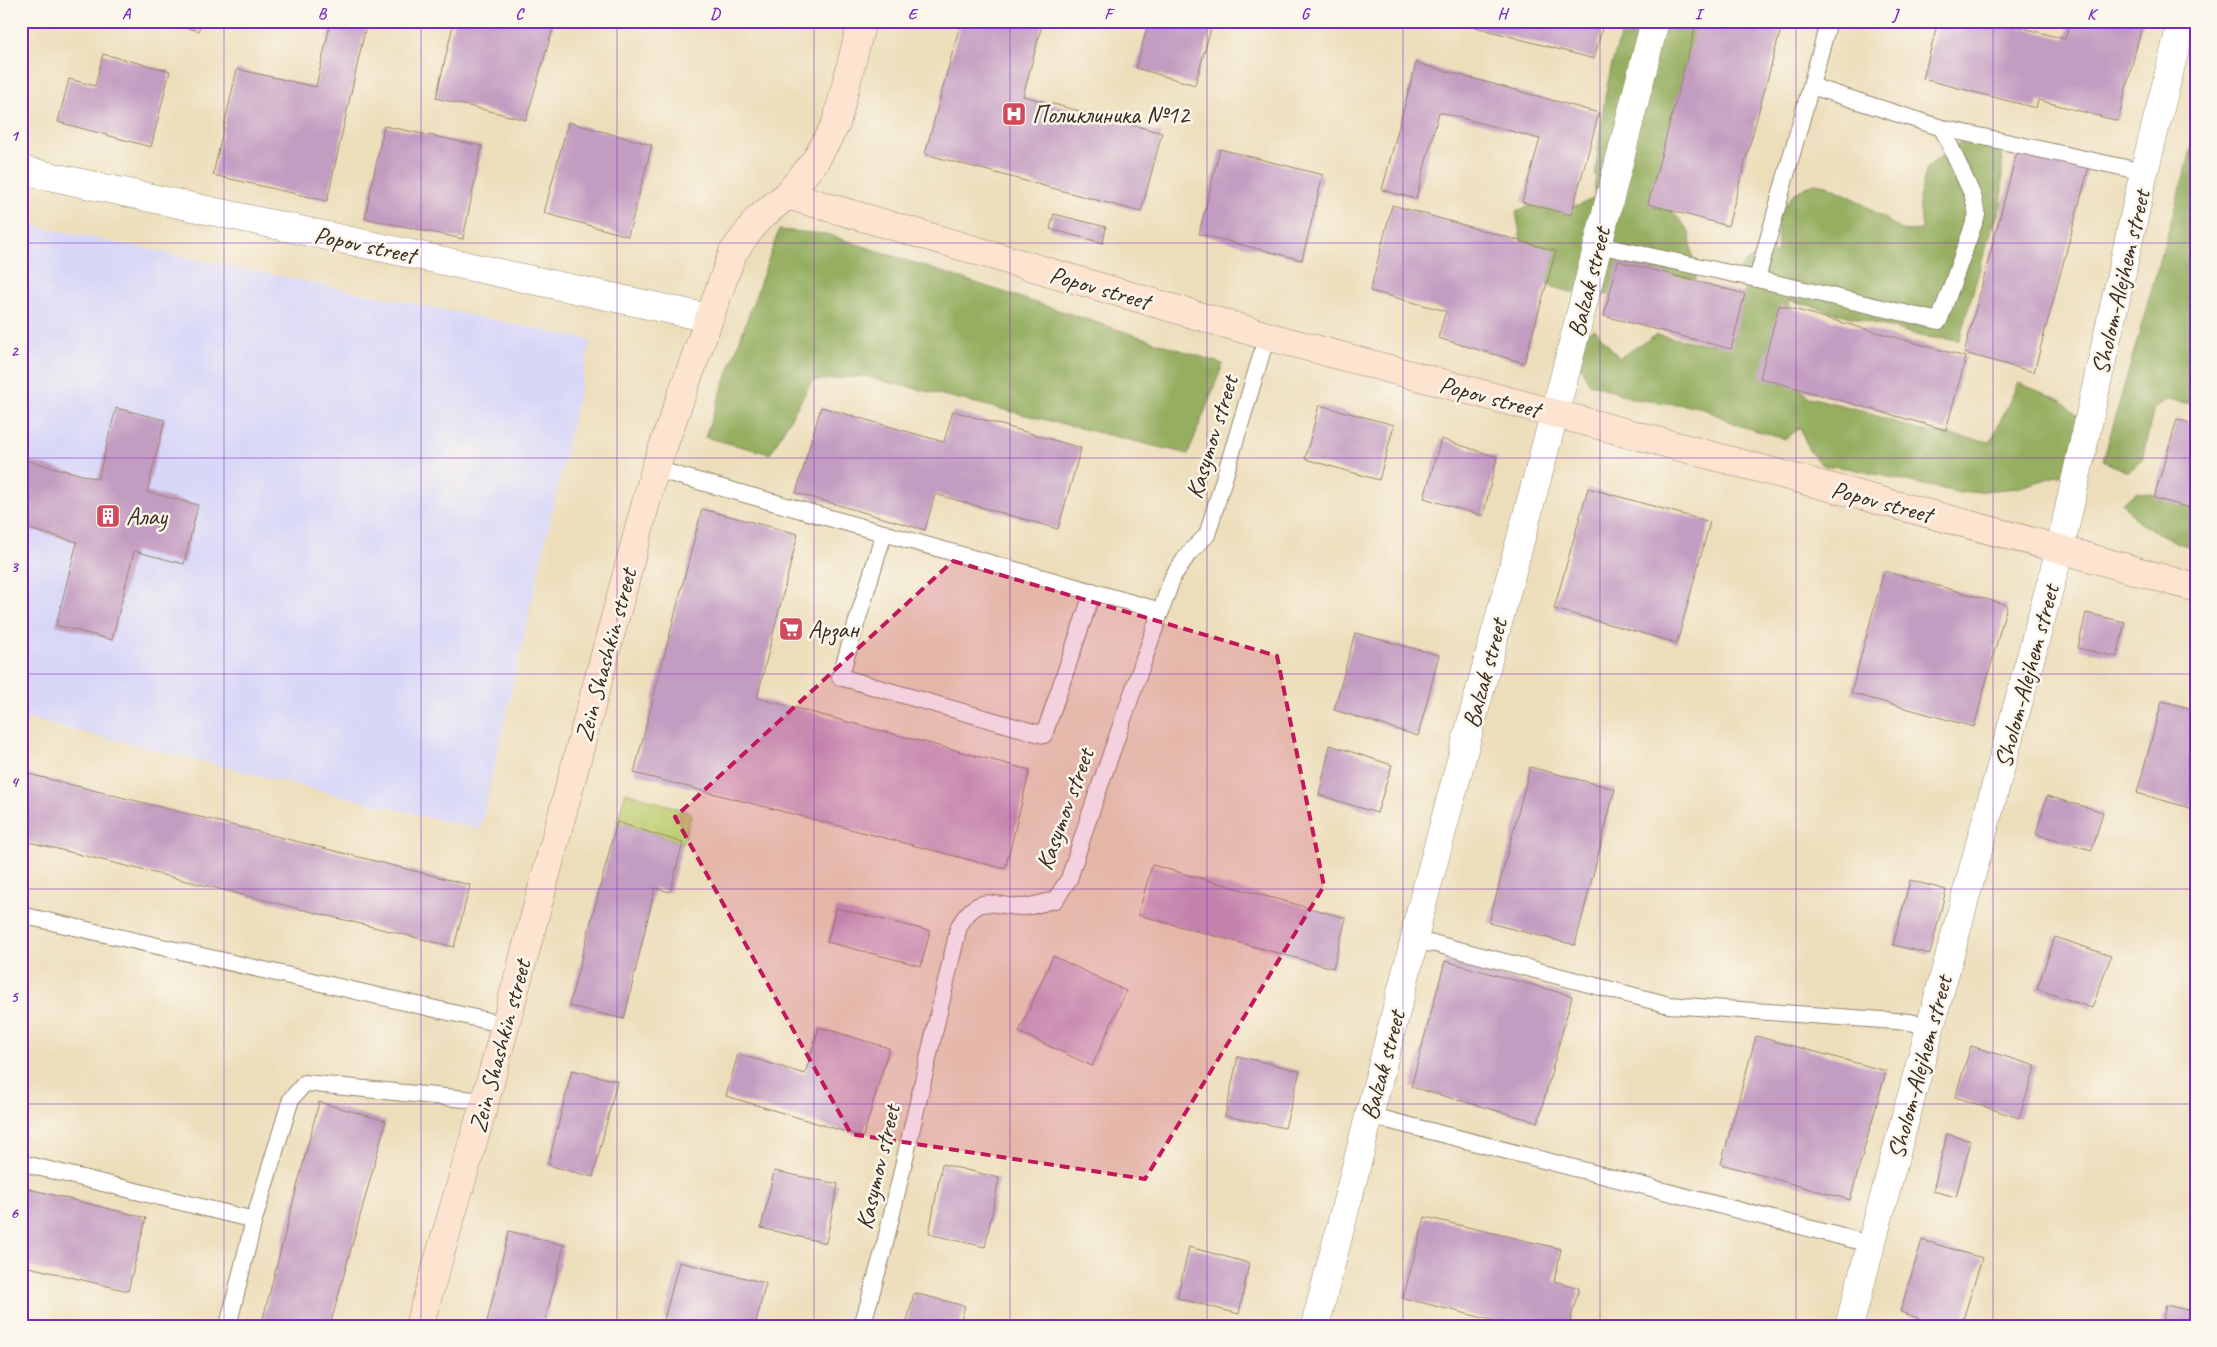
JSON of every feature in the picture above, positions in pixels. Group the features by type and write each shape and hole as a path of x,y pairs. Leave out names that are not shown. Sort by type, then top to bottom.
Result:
{"street":[{"name":"Zein Shashkin street","path":"419,1326 506,1025 655,469 733,252 758,219 787,195 815,161 836,124 862,21"},
{"name":"Balzak street","path":"1315,1326 1414,942 1418,920 1555,413 1655,21"},
{"name":"Sholom-Alejhem street","path":"1849,1326 2060,549 2144,172 2182,21"},
{"name":"Popov street","path":"21,170 709,318"},
{"name":"Popov street","path":"787,195 1268,336 2060,549 2196,588"}],"lane":[{"path":"1757,279 1829,21"},
{"path":"1811,86 1942,128 2144,172"},
{"path":"1598,245 1939,321 1977,215 1973,196 1942,128"},
{"name":"Kasymov street","path":"862,1326 883,1252 959,926 967,912 982,902 1024,907 1054,900 1069,879 1173,576 1190,553 1207,535 1268,336"},
{"path":"655,469 884,534 1093,590 1161,611"},
{"path":"884,534 840,677 1044,735 1093,590"},
{"path":"21,915 506,1025"},
{"path":"1414,942 1436,944 1669,1005 1910,1022 1930,1027"},
{"path":"228,1326 254,1220 291,1099 305,1083 485,1101"},
{"path":"1368,1115 1870,1244"},
{"path":"21,1163 254,1220"}],"highlighted area":[{"path":"953,561 1277,656 1324,886 1145,1179 851,1134 675,817"}],"shaded area":[{"path":"21,223 591,340 480,830 21,717"}],"green space":[{"path":"1626,21 1711,21 1663,161 1650,185 1689,231 1696,280 1677,275 1644,289 1591,297 1551,287 1523,251 1516,211 1543,201 1578,206 1594,198 1600,131 1607,85 1618,42"},
{"path":"2196,133 2196,396 2194,404 2167,400 2154,407 2142,460 2128,472 2103,461"},
{"path":"1968,136 2002,155 2002,203 1986,247 1959,340 1925,337 1789,300 1791,317 1786,376 1809,397 1857,409 1917,430 1991,442 2018,383 2061,400 2079,417 2086,467 2017,488 1960,493 1848,468 1822,465 1809,451 1800,427 1786,439 1740,426 1700,407 1634,399 1589,383 1568,342 1595,329 1619,358 1656,335 1707,344 1725,344 1737,305 1749,284 1740,267 1751,259 1778,252 1777,219 1793,194 1814,183 1827,185 1855,199 1903,231 1922,230 1919,199 1927,167"},
{"path":"779,230 826,234 1223,364 1188,454 863,376 812,381 770,454 705,437"},
{"path":"2138,492 2196,502 2196,549 2178,543 2139,523 2122,502"},
{"path":"626,792 692,813 683,843 617,822"}],"building":[{"path":"164,21 201,21 199,31"},
{"path":"331,21 367,21 327,201 213,175 237,69 316,87"},
{"path":"454,21 555,21 526,120 436,98"},
{"name":"Поликлиника №12","path":"961,21 1043,21 1023,96 1162,133 1141,212 925,154"},
{"path":"1149,21 1213,21 1195,85 1136,68"},
{"path":"1453,21 1604,21 1594,59"},
{"path":"1697,21 1783,21 1728,226 1648,204"},
{"path":"1938,21 1996,21 2065,39 2070,21 2143,21 2118,121 2038,100 2036,108 1923,79"},
{"path":"103,54 170,71 151,147 58,122 69,79 95,86"},
{"path":"1416,63 1599,113 1571,215 1522,202 1540,139 1439,112 1416,199 1382,190"},
{"path":"568,122 652,145 628,236 544,213"},
{"path":"384,126 482,146 463,239 365,218"},
{"path":"2018,148 2089,167 2034,372 1964,353"},
{"path":"1220,149 1323,175 1302,260 1199,234"},
{"path":"1392,205 1556,251 1524,363 1438,338 1446,311 1370,291"},
{"path":"1054,214 1106,227 1103,243 1050,229"},
{"path":"1618,261 1745,294 1731,349 1604,316"},
{"path":"1779,305 1966,357 1946,430 1760,378"},
{"path":"1319,405 1394,425 1379,480 1305,459"},
{"path":"821,407 944,442 953,411 1081,448 1058,529 935,494 925,530 796,493"},
{"name":"Алау","path":"116,408 165,420 147,492 198,505 184,564 134,551 112,640 56,625 77,542 21,527 21,459 98,479"},
{"path":"2177,419 2196,425 2196,510 2154,498"},
{"path":"1441,439 1497,457 1483,516 1424,498"},
{"path":"1588,488 1710,522 1677,643 1554,609"},
{"path":"702,509 798,534 757,698 1030,770 1005,869 634,773"},
{"path":"1884,571 2007,605 1974,727 1851,693"},
{"path":"2086,613 2125,622 2117,657 2078,648"},
{"path":"1355,633 1439,655 1418,736 1334,710"},
{"path":"2162,701 2196,710 2196,785 2190,808 2137,793"},
{"path":"1330,745 1392,765 1377,813 1319,795"},
{"path":"1530,767 1615,789 1575,945 1489,923"},
{"path":"21,772 470,885 454,947 21,840"},
{"path":"2047,796 2103,812 2092,850 2036,834"},
{"path":"617,822 683,843 670,892 655,888 624,1019 569,1006"},
{"path":"1152,865 1346,918 1333,968 1138,915"},
{"path":"1910,880 1946,890 1930,954 1893,945"},
{"path":"836,908 930,931 921,966 827,942"},
{"path":"2055,937 2111,956 2092,1008 2037,989"},
{"path":"1053,956 1126,991 1092,1066 1019,1032"},
{"path":"1445,961 1572,996 1538,1122 1411,1087"},
{"path":"819,1027 889,1048 863,1137 726,1096 738,1054 805,1074"},
{"path":"1756,1036 1886,1071 1850,1200 1721,1164"},
{"path":"1971,1046 2036,1066 2019,1118 1955,1097"},
{"path":"1238,1056 1300,1071 1285,1128 1225,1116"},
{"path":"572,1070 617,1081 593,1177 548,1165"},
{"path":"319,1102 386,1121 330,1326 261,1326"},
{"path":"1947,1134 1971,1141 1956,1197 1933,1191"},
{"path":"942,1164 999,1178 985,1247 929,1234"},
{"path":"774,1171 838,1184 826,1243 761,1228"},
{"path":"21,1187 146,1218 128,1291 21,1265"},
{"path":"1425,1217 1561,1249 1554,1281 1579,1288 1569,1326 1516,1326 1403,1298"},
{"path":"509,1231 564,1245 544,1326 486,1326"},
{"path":"1922,1240 1982,1258 1961,1326 1943,1326 1900,1312"},
{"path":"1189,1247 1249,1263 1239,1314 1177,1298"},
{"path":"679,1262 766,1283 755,1326 685,1326 664,1320"},
{"path":"914,1293 965,1306 959,1326 906,1326"},
{"path":"2166,1305 2196,1312 2196,1326 2161,1326"}],"place":[{"name":"Поликлиника №12","path":"1014,114"},
{"name":"Алау","path":"108,516"},
{"name":"Арзан","path":"791,629"}]}
